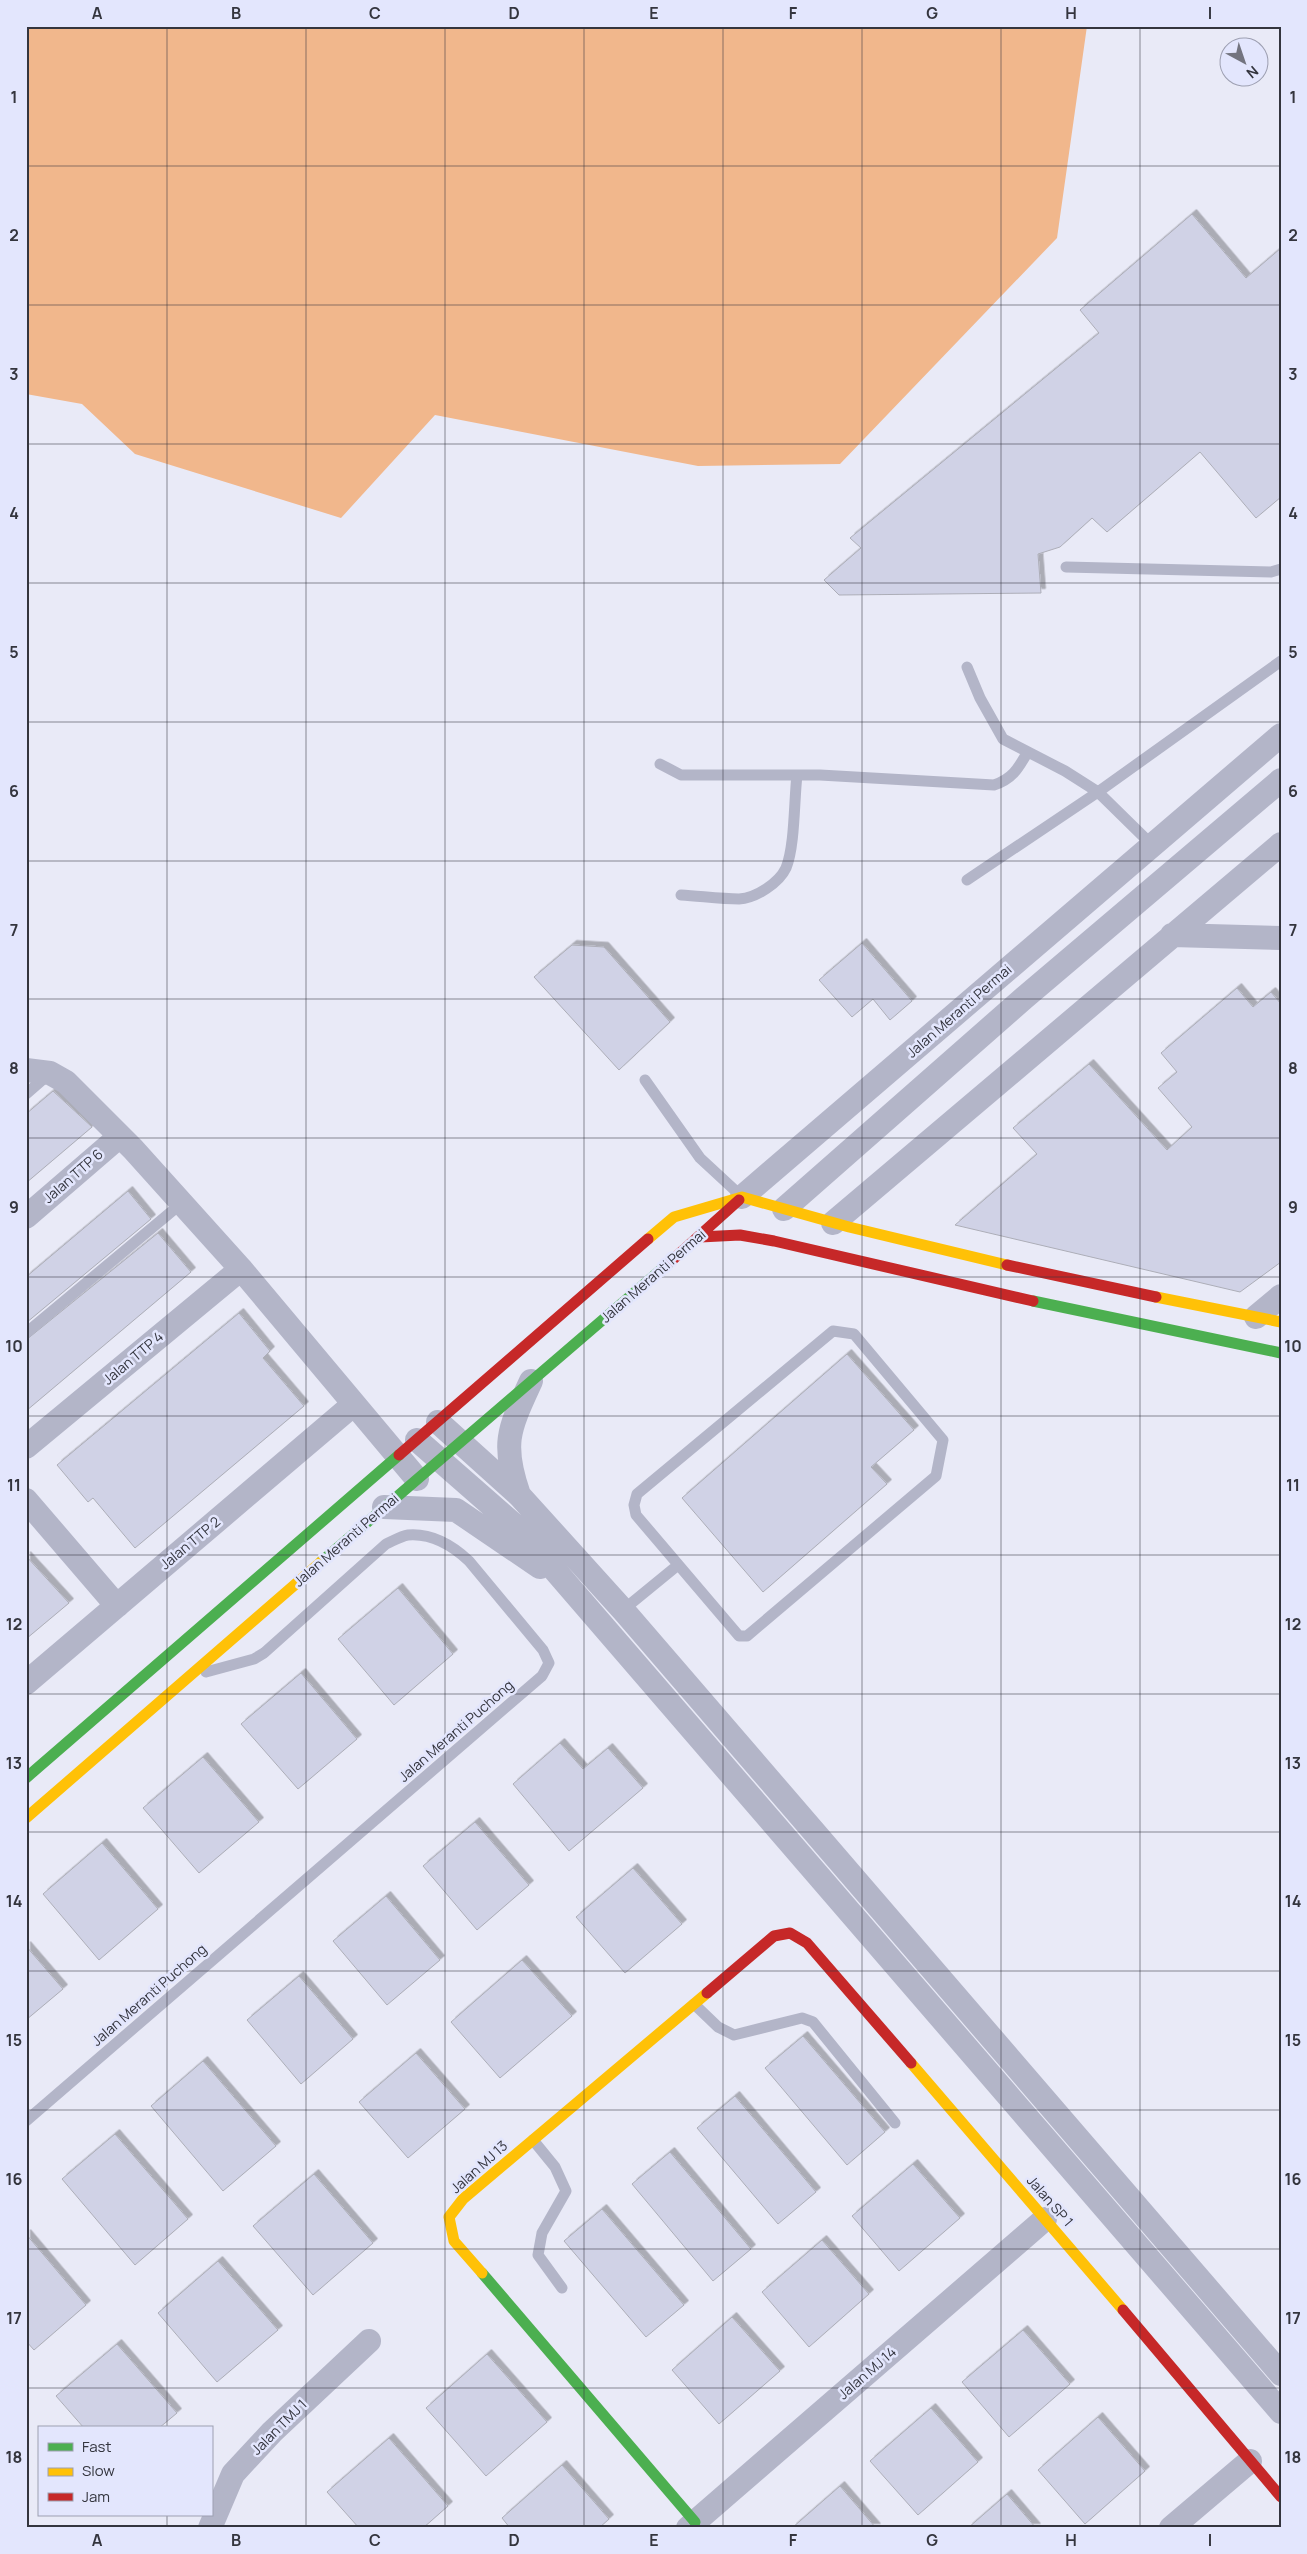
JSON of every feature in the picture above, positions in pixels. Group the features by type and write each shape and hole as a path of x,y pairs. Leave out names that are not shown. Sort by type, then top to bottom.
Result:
{"street":[{"name":"Jalan Meranti Permai","path":"26,1818 532,1379 700,1236 742,1197 1281,735"},
{"path":"784,1209 1024,998 1281,780"},
{"path":"833,1223 1281,844"},
{"path":"1172,935 1281,938"},
{"path":"26,1070 50,1073 66,1082 120,1136 183,1202 417,1479"},
{"name":"Jalan TTP 6","path":"26,1216 120,1136"},
{"path":"26,1778 674,1217 742,1197 833,1223 1025,1270 1281,1322"},
{"path":"700,1236 740,1235 766,1240 1009,1296 1281,1353"},
{"name":"Jalan TTP 4","path":"26,1447 240,1269"},
{"path":"1256,1317 1281,1296"},
{"path":"518,1495 507,1449 510,1425 532,1379"},
{"name":"Jalan TTP 2","path":"26,1683 354,1404"},
{"path":"438,1422 518,1495 623,1610 1281,2374"},
{"path":"417,1440 521,1532 1281,2412"},
{"path":"26,1500 117,1606"},
{"path":"384,1507 456,1510 570,1588"},
{"name":"Jalan MJ 13","path":"691,2525 454,2241 448,2217 463,2199 774,1936 790,1933"},
{"name":"Jalan SP 1","path":"790,1933 807,1943 1281,2497"},
{"name":"Jalan MJ 14","path":"691,2525 1045,2219"},
{"name":"Jalan TMJ 1","path":"210,2528 233,2474 272,2432 369,2341"},
{"path":"1171,2528 1250,2461"}],"lane":[{"path":"1066,567 1271,572 1281,569"},
{"path":"967,880 1098,792 1281,661"},
{"path":"968,667 980,698 1003,739 1026,753 1065,771 1098,792 1152,845"},
{"path":"660,764 681,775 797,775 994,785 1006,781 1015,773 1026,753"},
{"path":"681,895 741,899 758,894 777,881 785,868 789,855 797,775"},
{"path":"26,1094 50,1073"},
{"path":"645,1080 700,1158 742,1197"},
{"path":"26,1333 183,1202"},
{"path":"833,1331 854,1334 943,1440 936,1476 747,1636 739,1636 678,1565 636,1515 634,1505 637,1494 833,1331"},
{"name":"Jalan Meranti Puchong","path":"26,2121 542,1676 549,1663 543,1650 457,1549 427,1536 407,1535 386,1544 264,1653 254,1659 189,1677"},
{"path":"623,1610 678,1565"},
{"path":"694,2004 718,2027 734,2035 802,2018 813,2022 895,2123"},
{"path":"533,2140 554,2167 566,2191 542,2233 538,2255 562,2288"}],"shaded area":[{"path":"26,26 1087,26 1057,238 840,464 698,466 435,415 341,518 135,454 82,404 26,394"}],"building":[{"path":"1192,214 1246,278 1281,248 1281,497 1256,518 1200,452 1107,532 1092,518 1060,547 1038,554 1041,593 839,595 824,580 861,548 850,538 1099,333 1080,310"},
{"path":"862,943 912,1001 890,1020 873,999 852,1017 819,980"},
{"path":"572,945 604,947 670,1022 619,1070 534,977"},
{"path":"1237,988 1253,1007 1271,992 1281,1004 1281,1262 1240,1292 955,1225 1037,1154 1013,1128 1089,1064 1167,1150 1192,1127 1158,1088 1177,1072 1161,1053"},
{"path":"53,1091 92,1127 26,1183 26,1114"},
{"path":"128,1191 151,1219 26,1323 26,1277"},
{"path":"158,1233 191,1272 26,1411 26,1340"},
{"path":"239,1313 270,1351 263,1358 304,1406 135,1548 93,1498 88,1502 57,1465"},
{"path":"847,1354 914,1430 871,1467 887,1484 763,1592 682,1498"},
{"path":"26,1556 69,1603 26,1639"},
{"path":"398,1588 453,1654 394,1705 338,1639"},
{"path":"301,1673 357,1739 298,1789 241,1724"},
{"path":"560,1743 583,1769 608,1748 643,1788 569,1851 513,1784"},
{"path":"203,1757 259,1822 199,1873 143,1808"},
{"path":"475,1822 529,1885 477,1930 423,1866"},
{"path":"102,1843 158,1909 99,1960 43,1894"},
{"path":"633,1868 682,1924 625,1973 576,1917"},
{"path":"386,1896 440,1960 387,2005 333,1941"},
{"path":"26,1946 63,1989 26,2020"},
{"path":"522,1960 572,2016 500,2078 451,2022"},
{"path":"299,1976 353,2039 301,2084 247,2020"},
{"path":"803,2036 885,2132 847,2165 765,2068"},
{"path":"416,2053 465,2109 408,2158 359,2102"},
{"path":"203,2061 276,2146 223,2191 151,2106"},
{"path":"735,2096 816,2192 778,2224 697,2128"},
{"path":"115,2134 188,2219 135,2265 62,2179"},
{"path":"670,2152 751,2249 713,2281 632,2184"},
{"path":"913,2164 960,2218 899,2271 852,2216"},
{"path":"314,2174 373,2243 313,2295 253,2226"},
{"path":"602,2209 684,2305 646,2337 564,2241"},
{"path":"26,2234 86,2305 34,2350 26,2341"},
{"path":"822,2240 869,2294 809,2347 762,2292"},
{"path":"218,2261 278,2330 217,2382 158,2313"},
{"path":"732,2317 780,2371 719,2424 672,2370"},
{"path":"1023,2330 1070,2384 1009,2437 962,2382"},
{"path":"117,2344 177,2413 161,2426 82,2426 56,2396"},
{"path":"487,2354 547,2422 486,2476 426,2408"},
{"path":"931,2408 978,2462 918,2515 870,2461"},
{"path":"1098,2417 1145,2471 1085,2524 1038,2470"},
{"path":"389,2438 448,2506 423,2528 359,2528 327,2492"},
{"path":"562,2465 609,2519 599,2528 510,2528 502,2518"},
{"path":"840,2486 876,2528 792,2528"},
{"path":"1007,2494 1036,2528 968,2528"}],"traffic: fast":[{"path":"321,1562 670,1262"},
{"path":"1033,1301 1281,1353"},
{"path":"26,1778 399,1455"},
{"path":"482,2273 695,2522"}],"traffic: slow":[{"path":"648,1239 674,1217 742,1197 849,1227 1007,1265"},
{"path":"1156,1297 1281,1322"},
{"path":"26,1818 321,1562"},
{"path":"482,2273 454,2241 449,2217 463,2199 707,1993"},
{"path":"911,2063 1123,2310"}],"traffic: jam":[{"path":"670,1262 739,1200"},
{"path":"700,1237 740,1235 774,1241 1033,1301"},
{"path":"399,1455 648,1239"},
{"path":"1007,1265 1156,1297"},
{"path":"707,1993 774,1936 790,1933 807,1943 911,2063"},
{"path":"1123,2310 1281,2497"}]}
